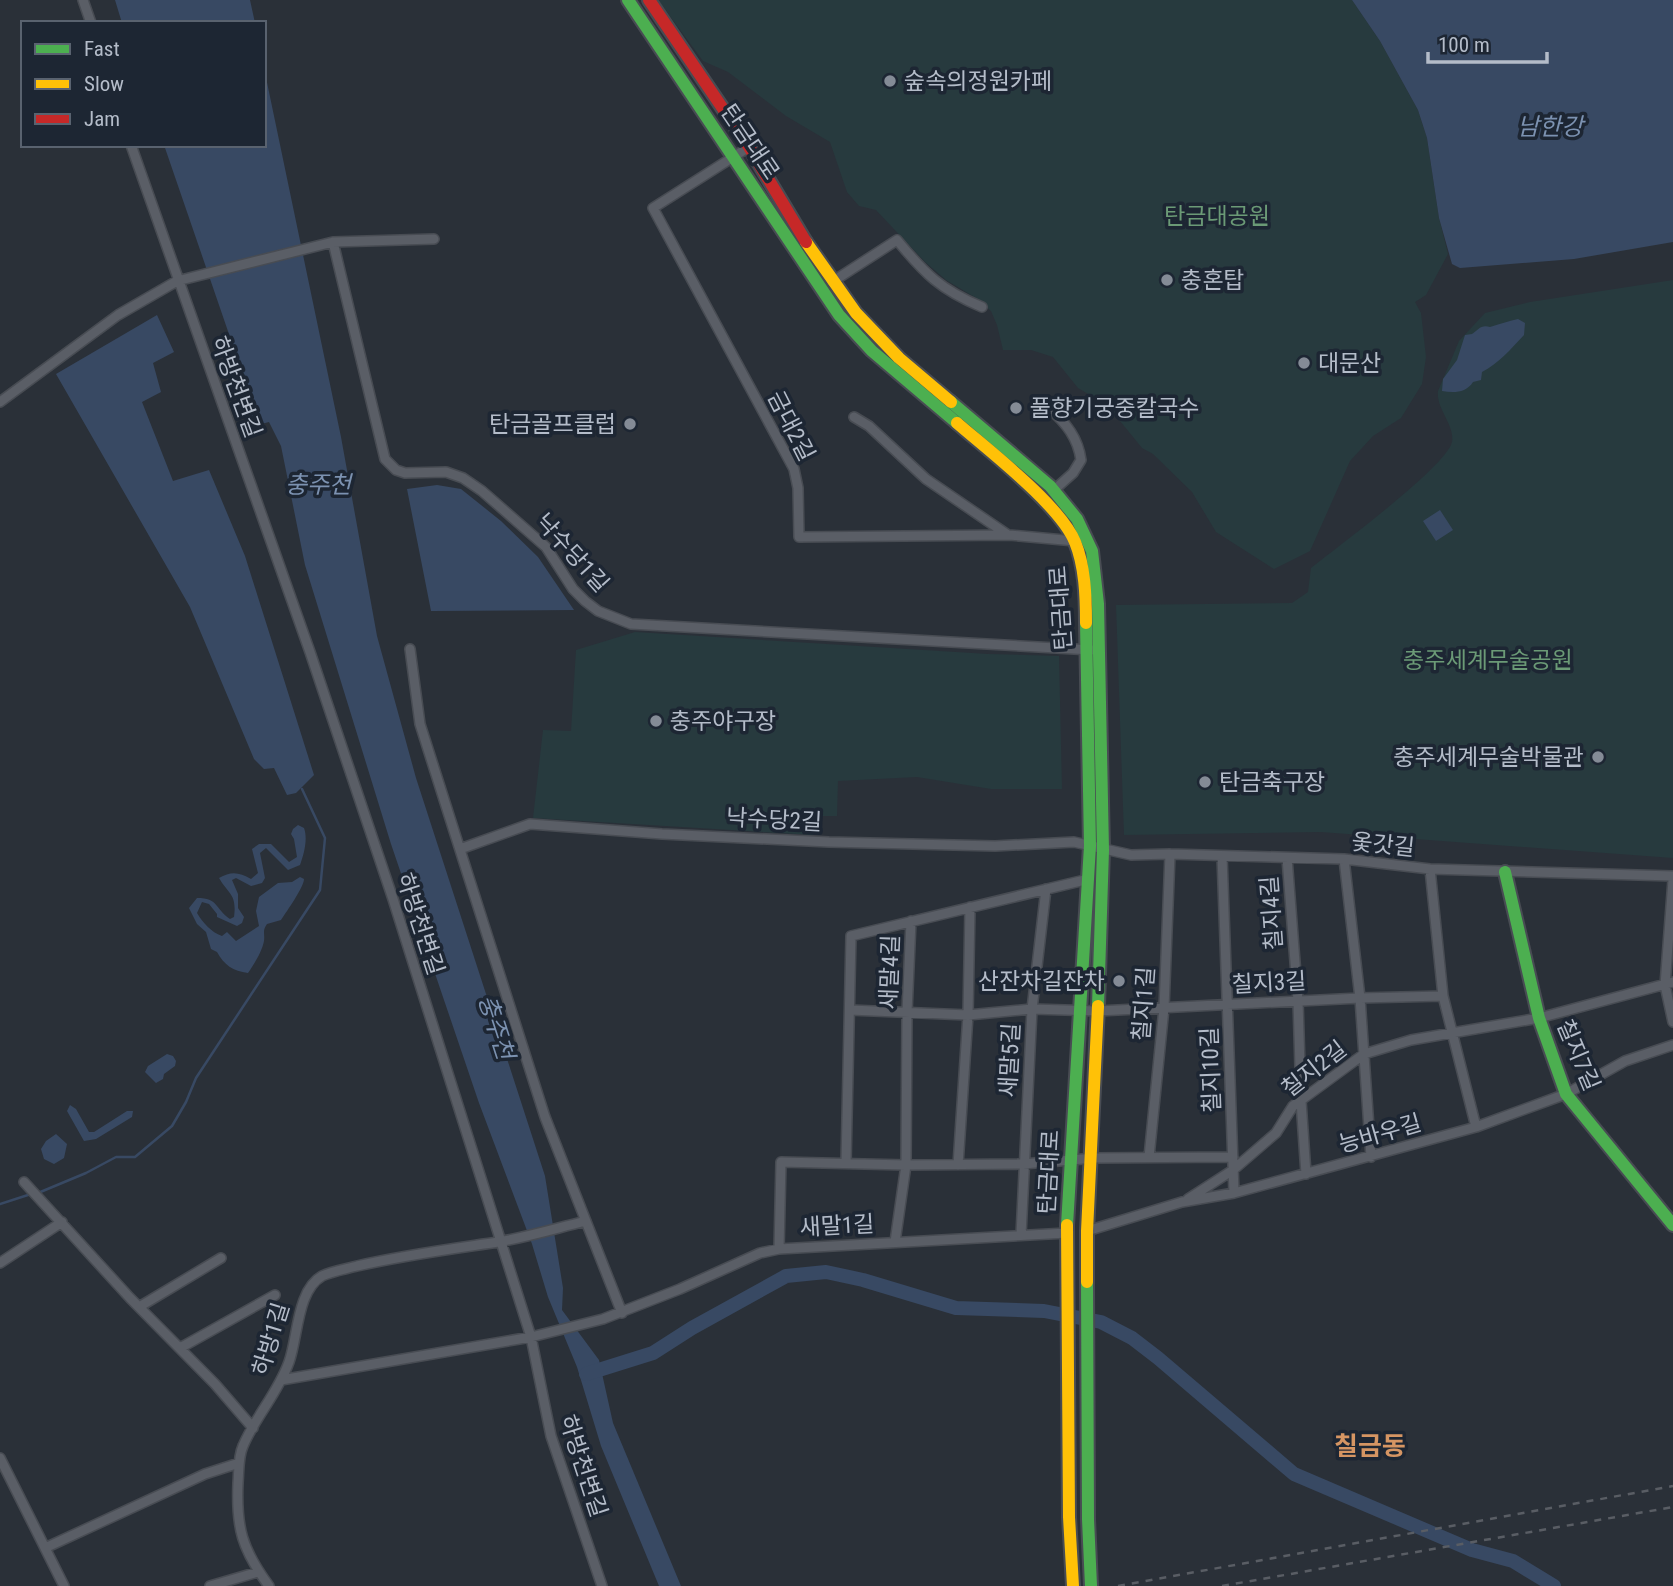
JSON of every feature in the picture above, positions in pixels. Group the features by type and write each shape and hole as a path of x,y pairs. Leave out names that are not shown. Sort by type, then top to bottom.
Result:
{"main road":[{"name":"탄금대로","path":"628,0 735,156 809,271 856,335 1035,491 1061,519 1074,541 1083,575 1092,650 1096,848 1097,1011 1087,1231 1088,1519 1091,1586"},
{"name":"탄금대로","path":"649,0 749,146 795,226 832,282 872,333 1054,490 1077,519 1092,551 1097,587 1092,650"},
{"name":"탄금대로","path":"1073,1586 1069,1517 1067,1233 1088,879 1096,848"},
{"name":"칠지7길","path":"1505,872 1539,1018 1566,1094 1673,1225"},
{"path":"1067,1233 1087,1231"}],"street":[{"path":"83,0 90,21"},
{"path":"735,156 749,146"},
{"name":"하방천변길","path":"132,147 393,899 531,1337 551,1436 602,1586"},
{"name":"금대2길","path":"735,156 653,208 794,470 798,488 799,537 1009,535 1074,541"},
{"path":"0,402 118,315 177,281 334,242 434,239"},
{"path":"832,282 897,240 921,270 939,285 982,307"},
{"name":"낙수당1길","path":"334,242 385,459 396,470 405,473 446,472 464,478 546,547 573,589 598,611 631,624 1092,650"},
{"path":"1050,409 1062,419 1072,434 1079,446 1082,460 1073,473 1054,490"},
{"path":"854,417 869,426 926,479 1009,535"},
{"path":"410,649 420,724 545,1117 622,1313"},
{"name":"낙수당2길","path":"460,849 530,824 830,842 995,846 1074,842 1096,848"},
{"name":"옻갓길","path":"1096,848 1131,855 1344,859 1430,869 1673,878"},
{"name":"칠지1길","path":"1149,1157 1164,1008 1170,854"},
{"name":"칠지10길","path":"1222,856 1233,1157"},
{"name":"칠지4길","path":"1287,858 1298,1001 1306,1174"},
{"path":"1344,859 1360,998 1371,1157"},
{"path":"1430,869 1443,996 1476,1127"},
{"path":"1673,878 1669,984 1673,1022"},
{"name":"새말4길","path":"895,1242 906,1165 907,1012 911,921 1088,879"},
{"name":"새말5길","path":"1021,1235 1032,1009 1046,889"},
{"path":"958,1164 968,1015 970,907"},
{"path":"846,1163 851,936 911,921"},
{"name":"칠지2길","path":"1182,1202 1233,1170 1276,1133 1293,1106 1364,1054 1411,1040 1539,1018 1669,984"},
{"name":"칠지3길","path":"850,1010 968,1015 1032,1009 1097,1011 1443,996"},
{"name":"능바우길","path":"1087,1231 1182,1202 1234,1193 1476,1127 1566,1094 1625,1061 1673,1045"},
{"path":"779,1248 780,1162 1023,1164 1091,1158 1233,1157 1234,1193"},
{"path":"24,1182 253,1428"},
{"name":"하방1길","path":"269,1586 242,1542 238,1526 239,1463 242,1447 289,1363 301,1307 307,1290 314,1281 325,1274 382,1260 501,1241 586,1221"},
{"path":"0,1263 62,1222"},
{"name":"새말1길","path":"281,1380 531,1337 603,1319 735,1263 779,1248 1067,1233"},
{"path":"139,1307 221,1258"},
{"path":"180,1348 275,1295"},
{"path":"0,1458 64,1586"},
{"path":"45,1548 205,1474 239,1463"},
{"path":"210,1586 258,1572"}],"green space":[{"name":"탄금대공원","path":"658,0 1352,0 1380,41 1418,110 1427,138 1439,218 1448,254 1426,295 1415,302 1421,313 1426,357 1422,384 1401,418 1373,436 1350,461 1310,551 1274,569 1216,532 1192,492 1153,454 1142,448 1107,405 1078,388 1053,357 1031,350 1003,350 991,311 976,298 946,280 925,262 876,210 859,206 847,192 830,142 786,116 728,72 703,61"},
{"name":"충주세계무술공원","path":"1673,280 1673,858 1321,832 1124,835 1116,605 1292,603 1308,592 1311,568 1412,487 1446,453 1452,436 1438,391 1459,341 1485,313 1530,302"},
{"path":"635,632 1059,656 1062,789 991,789 917,777 838,781 837,816 813,816 813,835 533,818 543,730 571,731 576,650"}],"water":[{"path":"115,0 250,0 255,21 121,21"},
{"name":"남한강","path":"1352,0 1673,0 1673,242 1574,259 1460,268 1452,264 1439,218 1427,138 1418,110 1380,41"},
{"name":"충주천","path":"266,78 341,437 377,636 416,778 545,1176 563,1288 562,1310 599,1360 613,1423 681,1586 659,1586 601,1446 577,1367 548,1297 532,1244 479,1103 391,844 305,565 281,446 269,422 253,426 234,377 242,372 165,147 266,147"},
{"path":"157,315 174,352 153,363 161,392 142,402 173,481 209,470 245,556 314,775 296,793 287,795 274,768 264,769 254,759 190,607 56,374"},
{"path":"1518,319 1525,323 1524,335 1499,360 1482,372 1481,380 1459,391 1442,391 1443,379 1457,360 1465,335 1482,327"},
{"path":"437,485 461,489 501,521 538,557 574,610 431,611 407,489"},
{"path":"1440,510 1453,530 1436,541 1423,521"},
{"path":"298,825 304,828 306,837 300,865 288,870 266,848 260,853 265,878 262,883 251,886 236,878 232,880 238,894 238,908 244,917 242,923 237,926 217,917 209,904 202,902 197,913 214,932 222,936 227,932 236,941 259,926 256,911 259,897 278,883 292,882 300,877 304,879 281,920 265,926 262,949 248,973 233,969 211,949 206,932 197,924 189,908 197,898 204,898 213,902 230,919 234,917 233,899 219,878 235,873 251,879 258,873 252,849 259,844 271,844 289,862 297,857 291,834"},
{"path":"167,1054 173,1056 175,1066 156,1083 145,1072 148,1066"},
{"path":"70,1105 76,1109 89,1132 94,1132 127,1111 133,1111 132,1117 96,1139 84,1141 67,1111"},
{"path":"56,1134 67,1144 64,1158 54,1164 44,1159 41,1149 46,1141"}],"waterway":[{"path":"38,1193 116,1157 135,1157 172,1126 196,1078 320,890 325,838 302,789"},
{"path":"0,1204 31,1194"},
{"path":"586,1374 653,1353 786,1276 826,1272 863,1280 956,1308 1044,1311 1101,1322 1132,1338 1158,1358 1294,1474 1472,1550 1513,1561 1554,1586"}],"railway":[{"path":"1118,1586 1673,1486"},
{"path":"1222,1586 1673,1507"}],"traffic: fast":[{"path":"628,0 839,315 872,351 957,423"},
{"path":"951,402 1050,486 1077,519 1092,551 1098,604 1103,850 1098,1006"},
{"path":"1067,1225 1090,846 1086,623"},
{"path":"1505,872 1539,1018 1566,1094 1673,1225"},
{"path":"1087,1282 1088,1519 1091,1586"}],"traffic: slow":[{"path":"806,242 856,313 899,358 951,402"},
{"path":"957,423 1039,495 1067,527 1075,542 1083,571 1086,623"},
{"path":"1087,1282 1098,1006"},
{"path":"1067,1225 1069,1517 1073,1586"}],"traffic: jam":[{"path":"649,0 749,147 806,242"}],"place":[{"name":"숲속의정원카페","path":"890,81"},
{"name":"충혼탑","path":"1167,280"},
{"name":"대문산","path":"1304,363"},
{"name":"풀향기궁중칼국수","path":"1016,408"},
{"name":"탄금골프클럽","path":"630,424"},
{"name":"충주야구장","path":"656,721"},
{"name":"충주세계무술박물관","path":"1598,757"},
{"name":"탄금축구장","path":"1205,782"},
{"name":"산잔차길잔차","path":"1119,981"}],"district":[{"name":"칠금동","path":"1370,1446"}]}
